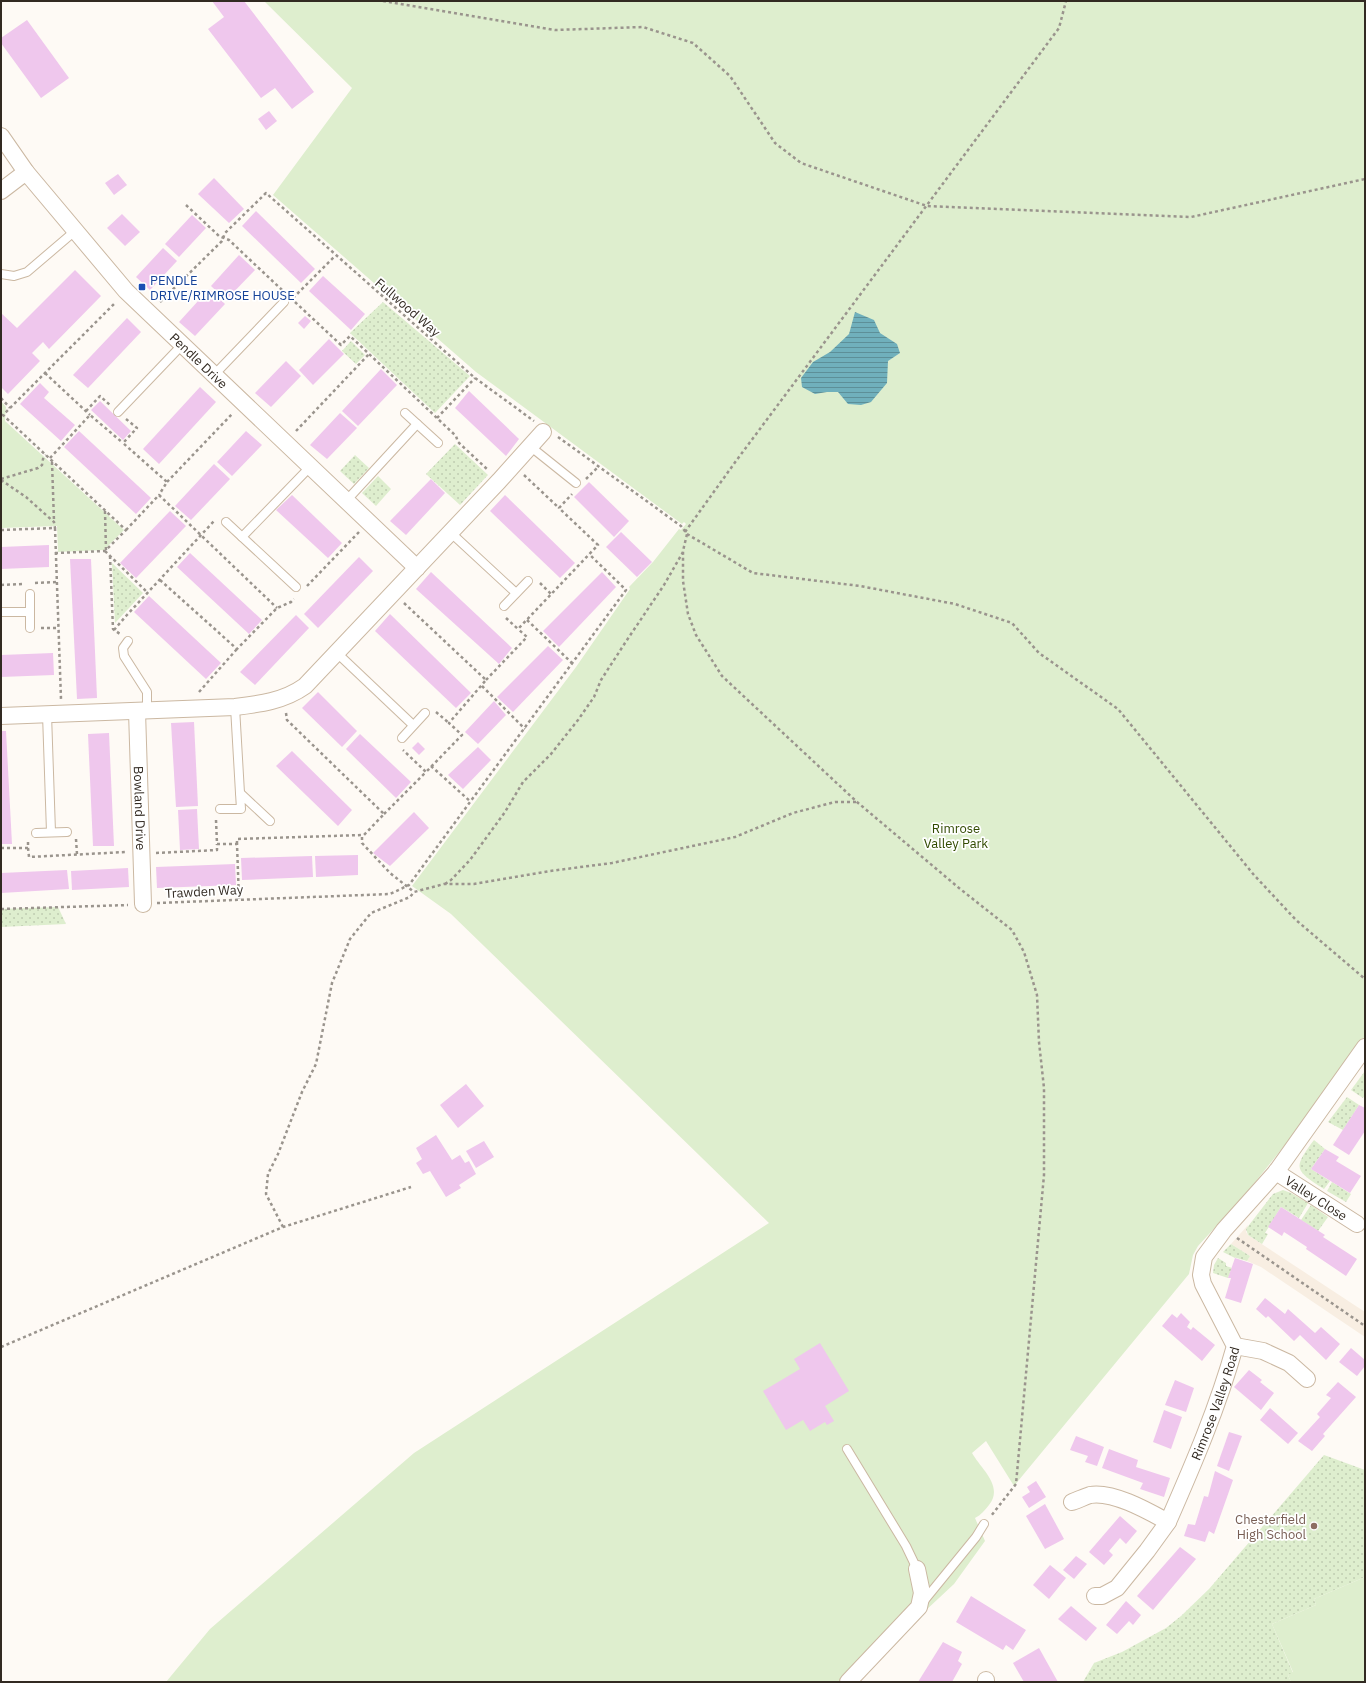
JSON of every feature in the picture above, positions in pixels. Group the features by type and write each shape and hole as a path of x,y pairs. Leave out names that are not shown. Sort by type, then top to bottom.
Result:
{"street":[{"name":"Pendle Drive","path":"1,136 26,172 126,291 417,568"},
{"path":"1,191 26,172"},
{"path":"1,716 235,707 283,698 305,686 514,466 531,447 544,429"},
{"name":"Bowland Drive","path":"142,711 141,852 143,904"},
{"name":"Rimrose Valley Road","path":"1095,1596 1102,1596 1117,1588 1168,1522 1225,1383 1234,1346 1226,1327 1203,1284 1201,1275 1204,1257 1224,1230 1276,1172 1365,1047"},
{"name":"Valley Close","path":"1276,1172 1356,1224"},
{"path":"1234,1346 1263,1352 1283,1360 1289,1363 1307,1379"},
{"path":"1072,1502 1091,1495 1113,1497 1144,1508 1168,1522"},
{"path":"848,1682 919,1607 922,1593 917,1569"}],"lane":[{"path":"1,274 14,276 27,272 75,231"},
{"path":"214,375 288,301"},
{"path":"118,412 182,345"},
{"path":"405,413 438,444"},
{"path":"346,501 417,424"},
{"path":"531,447 577,485"},
{"path":"242,537 310,467"},
{"path":"226,522 299,589"},
{"path":"450,532 516,593"},
{"path":"504,606 528,581"},
{"path":"30,594 30,628"},
{"path":"1,612 30,612"},
{"name":"Bowland Drive","path":"128,641 124,648 124,656 146,692 142,711"},
{"path":"337,653 413,725"},
{"path":"220,809 240,809 235,707"},
{"path":"402,738 425,713"},
{"path":"51,832 54,714"},
{"path":"240,793 270,821"},
{"path":"36,833 67,832"},
{"path":"847,1449 906,1546 917,1569"},
{"path":"919,1607 976,1537 984,1524"}],"path":[{"path":"383,1 555,30 643,27 693,43 730,76 775,143 801,162 927,206 1191,217 1365,179"},
{"path":"984,1524 1016,1484 1044,1174 1044,1088 1039,1042 1037,995 1024,952 1012,930 959,888 857,802 722,676 696,635 688,614 683,581 683,551 686,533 736,461 1059,28 1066,1"},
{"name":"Fullwood Way","path":"148,313 222,241 225,233 266,193 335,256 475,378 681,526 686,533"},
{"path":"186,205 220,236 229,240 288,301 341,345 350,336 456,436 458,442 499,481"},
{"path":"288,301 335,256"},
{"path":"1,418 126,291"},
{"path":"285,443 369,354"},
{"path":"45,373 90,415 167,482"},
{"path":"437,418 475,378"},
{"path":"86,411 100,396 137,428 123,444"},
{"path":"1,398 10,408"},
{"path":"55,553 106,551 158,495 167,482 243,403"},
{"path":"3,415 126,530"},
{"path":"50,458 90,415"},
{"path":"1,480 38,468 42,465 43,458 46,455"},
{"path":"52,461 58,628 54,714"},
{"path":"514,466 598,545 518,629"},
{"path":"559,508 577,485 598,467"},
{"path":"1,480 26,497 54,522"},
{"path":"158,495 277,608"},
{"path":"105,511 106,551 148,593"},
{"path":"114,630 218,516 226,522"},
{"path":"195,709 194,697 236,649 277,608 291,602 299,589 368,522"},
{"path":"1,530 54,528"},
{"path":"686,533 753,573 860,586 955,604 1012,623 1039,653 1118,709 1254,875 1296,920 1365,979"},
{"path":"282,1227 266,1194 268,1174 278,1154 302,1092 316,1064 332,983 350,939 371,913 410,897 414,892 444,884 451,880 470,860 505,812 523,782 551,754 594,697 601,680 664,585 683,551"},
{"path":"406,886 409,885 414,879 626,590 589,554"},
{"path":"110,556 113,629 128,641"},
{"path":"160,580 236,649"},
{"path":"1,585 29,583"},
{"path":"394,594 486,680"},
{"path":"239,900 237,839 362,836 462,735 449,723 486,680 527,637 500,612 504,606"},
{"path":"527,620 573,664"},
{"path":"30,628 58,628"},
{"path":"482,686 525,729"},
{"path":"283,698 287,720 384,814"},
{"path":"402,738 397,744 426,772"},
{"path":"431,766 471,802"},
{"path":"444,884 474,884 550,870 612,863 735,837 793,813 835,802 857,802"},
{"path":"36,833 27,834 29,857 217,850 215,809 220,809"},
{"path":"362,836 362,843 414,892"},
{"path":"216,844 238,844"},
{"path":"1,848 28,848"},
{"name":"Trawden Way","path":"1,909 390,894 406,886"},
{"path":"1,1347 282,1227 411,1186"},
{"path":"1224,1230 1365,1326"}],"shaded area":[{"path":"1248,1225 1246,1232 1248,1235 1365,1312 1365,1337 1261,1267 1247,1261 1250,1256 1231,1244"}],"green space":[{"name":"Rimrose Valley Park","path":"264,1 1365,1 1365,1036 1288,1141 1244,1196 1198,1246 1193,1255 1189,1274 1014,1486 986,1441 972,1453 993,1484 993,1498 981,1514 975,1518 985,1541 954,1584 849,1682 166,1682 210,1629 414,1453 769,1223 451,914 412,886 576,667 630,589 629,587 653,562 679,529 681,530 686,524 684,522 682,524 476,372 273,195 352,88"},
{"path":"383,302 470,376 435,413 350,333"},
{"path":"351,341 365,355 356,364 342,351"},
{"path":"1,401 6,407 5,421 124,530 104,550 58,552 57,526 1,528"},
{"path":"455,444 488,475 460,505 426,474"},
{"path":"355,455 369,468 354,484 340,471"},
{"path":"378,476 391,489 376,506 362,493"},
{"path":"112,563 143,593 115,623"},
{"path":"58,907 66,924 1,927 1,909"},
{"path":"1365,1071 1365,1095 1363,1098 1351,1090"},
{"path":"1347,1097 1359,1105 1343,1130 1328,1122"},
{"path":"1314,1140 1325,1149 1311,1169 1330,1181 1324,1189 1302,1173 1300,1168 1302,1157"},
{"path":"1332,1182 1351,1194 1346,1202 1327,1191"},
{"path":"1283,1190 1308,1203 1299,1218 1281,1207 1265,1233 1268,1234 1262,1244 1248,1235 1246,1229 1273,1194"},
{"path":"1311,1205 1328,1217 1318,1231 1301,1220"},
{"path":"1231,1244 1250,1256 1247,1261 1223,1252"},
{"path":"1218,1258 1226,1263 1226,1266 1232,1268 1228,1278 1213,1273 1214,1265"},
{"name":"Chesterfield High School","path":"1324,1455 1365,1470 1365,1577 1314,1599 1316,1605 1272,1624 1293,1673 1288,1675 1291,1682 1083,1682 1094,1663 1122,1652 1166,1628 1181,1616 1209,1589"},
{"path":"1365,1577 1365,1682 1291,1682 1288,1675 1293,1672 1272,1624 1316,1605 1314,1599"}],"water":[{"path":"855,312 874,320 880,333 897,344 900,353 888,361 887,383 871,402 861,405 848,404 838,392 815,394 802,387 801,378 813,362 830,352 849,334"}],"building":[{"path":"212,1 244,1 314,92 292,109 275,88 261,98 208,29 224,17"},
{"path":"27,20 69,78 41,98 1,43 1,38"},
{"path":"269,111 277,121 266,130 258,119"},
{"path":"118,174 127,185 114,195 105,183"},
{"path":"214,178 244,209 229,223 198,194"},
{"path":"256,211 315,269 301,283 242,226"},
{"path":"122,214 140,232 125,246 107,228"},
{"path":"192,215 206,228 179,257 165,244"},
{"path":"163,248 177,261 150,290 136,277"},
{"path":"239,255 255,270 226,300 211,286"},
{"path":"75,270 101,296 49,349 43,342 32,353 40,361 8,394 1,387 1,313 17,328"},
{"path":"323,276 365,314 351,330 309,291"},
{"path":"209,289 225,304 195,336 179,322"},
{"path":"305,316 311,321 304,329 298,323"},
{"path":"127,318 141,332 88,388 73,375"},
{"path":"329,339 344,354 313,385 299,370"},
{"path":"286,361 301,376 271,407 255,393"},
{"path":"381,369 397,385 358,426 342,411"},
{"path":"40,383 49,392 44,398 75,425 61,441 20,404"},
{"path":"200,387 216,402 159,464 143,449"},
{"path":"469,391 519,439 506,456 455,408"},
{"path":"100,401 131,431 123,440 91,410"},
{"path":"340,413 357,428 327,459 310,445"},
{"path":"79,431 151,498 136,514 64,447"},
{"path":"246,431 262,445 232,476 217,462"},
{"path":"214,464 230,479 191,520 175,506"},
{"path":"431,479 445,493 406,535 390,521"},
{"path":"589,482 629,521 614,537 574,497"},
{"path":"292,495 342,543 328,558 276,510"},
{"path":"505,495 575,563 560,578 490,511"},
{"path":"170,511 186,526 136,578 120,563"},
{"path":"621,532 652,562 637,577 606,547"},
{"path":"49,545 49,567 1,569 1,547"},
{"path":"190,553 262,620 249,634 177,567"},
{"path":"359,557 373,571 318,628 304,614"},
{"path":"70,559 91,559 97,698 77,699"},
{"path":"431,572 512,648 499,664 416,589"},
{"path":"602,572 616,587 559,647 543,631"},
{"path":"149,596 221,663 206,679 134,612"},
{"path":"390,614 471,693 456,708 375,631"},
{"path":"296,615 309,628 255,685 240,672"},
{"path":"548,646 563,660 513,712 497,697"},
{"path":"53,653 54,675 1,677 1,655"},
{"path":"318,692 357,731 342,747 302,708"},
{"path":"494,701 506,715 478,744 465,732"},
{"path":"194,722 198,806 176,807 171,723"},
{"path":"1,731 6,731 12,844 1,844"},
{"path":"109,733 114,846 93,846 88,734"},
{"path":"360,734 411,782 396,798 346,749"},
{"path":"418,742 425,749 419,755 412,748"},
{"path":"478,747 491,760 463,789 448,775"},
{"path":"292,751 352,810 338,826 276,766"},
{"path":"197,809 199,849 180,850 178,810"},
{"path":"414,812 429,828 390,866 373,853"},
{"path":"358,855 358,875 316,877 315,856"},
{"path":"312,856 313,877 242,880 241,858"},
{"path":"235,864 236,885 157,888 156,867"},
{"path":"128,868 129,887 72,890 71,871"},
{"path":"67,870 69,889 1,893 1,873"},
{"path":"466,1084 484,1106 458,1128 440,1105"},
{"path":"1359,1105 1365,1108 1365,1131 1349,1155 1333,1145"},
{"path":"436,1135 452,1160 460,1155 465,1163 469,1161 476,1174 459,1185 461,1188 446,1197 430,1171 423,1174 416,1163 422,1159 416,1148"},
{"path":"484,1141 494,1157 476,1168 466,1151"},
{"path":"1325,1149 1339,1157 1336,1161 1361,1176 1350,1193 1311,1169"},
{"path":"1281,1207 1325,1235 1323,1237 1357,1259 1346,1276 1284,1232 1282,1236 1268,1227"},
{"path":"1235,1258 1253,1264 1241,1303 1225,1298 1231,1278 1228,1278"},
{"path":"1265,1298 1285,1314 1288,1309 1315,1333 1321,1327 1340,1344 1326,1360 1300,1335 1294,1341 1268,1316 1266,1318 1256,1309"},
{"path":"1181,1313 1190,1322 1187,1327 1191,1330 1193,1327 1215,1345 1202,1361 1162,1326 1172,1314 1177,1318"},
{"path":"820,1343 849,1391 825,1406 834,1421 827,1425 825,1422 810,1431 803,1420 786,1430 763,1391 800,1369 794,1359"},
{"path":"1351,1348 1365,1360 1365,1366 1357,1376 1339,1362"},
{"path":"1249,1370 1262,1380 1260,1382 1274,1393 1261,1410 1234,1387"},
{"path":"1175,1380 1194,1388 1186,1412 1165,1405"},
{"path":"1338,1382 1356,1397 1323,1434 1325,1436 1312,1451 1298,1441 1320,1417 1317,1414 1331,1398 1326,1395"},
{"path":"1270,1408 1298,1433 1288,1444 1260,1420"},
{"path":"1164,1410 1182,1417 1171,1449 1153,1442"},
{"path":"1229,1432 1242,1436 1229,1471 1217,1466"},
{"path":"1076,1436 1104,1447 1097,1466 1085,1462 1088,1456 1070,1450"},
{"path":"1109,1449 1138,1460 1136,1467 1170,1478 1164,1497 1140,1489 1143,1483 1102,1468"},
{"path":"1215,1471 1233,1480 1214,1534 1209,1531 1205,1542 1184,1536 1188,1524 1195,1525 1204,1496 1208,1497"},
{"path":"1036,1481 1046,1497 1029,1508 1022,1497 1030,1492 1027,1487"},
{"path":"1045,1504 1064,1539 1045,1549 1026,1516"},
{"path":"1120,1516 1137,1531 1126,1544 1120,1538 1109,1551 1113,1555 1104,1565 1089,1552"},
{"path":"1180,1547 1196,1559 1153,1610 1137,1596"},
{"path":"1076,1556 1087,1564 1074,1579 1063,1570"},
{"path":"1050,1565 1066,1578 1049,1599 1033,1585"},
{"path":"971,1596 1026,1630 1013,1650 1006,1645 1003,1650 956,1622"},
{"path":"1126,1601 1141,1615 1133,1625 1129,1621 1117,1634 1106,1625"},
{"path":"1071,1606 1097,1628 1086,1641 1058,1619"},
{"path":"943,1642 962,1652 958,1661 962,1664 952,1682 918,1682"},
{"path":"1039,1648 1058,1682 1024,1682 1013,1663"}],"place":[{"name":"PENDLE DRIVE/RIMROSE HOUSE","path":"142,287"},
{"name":"Chesterfield High School","path":"1314,1526"}]}
